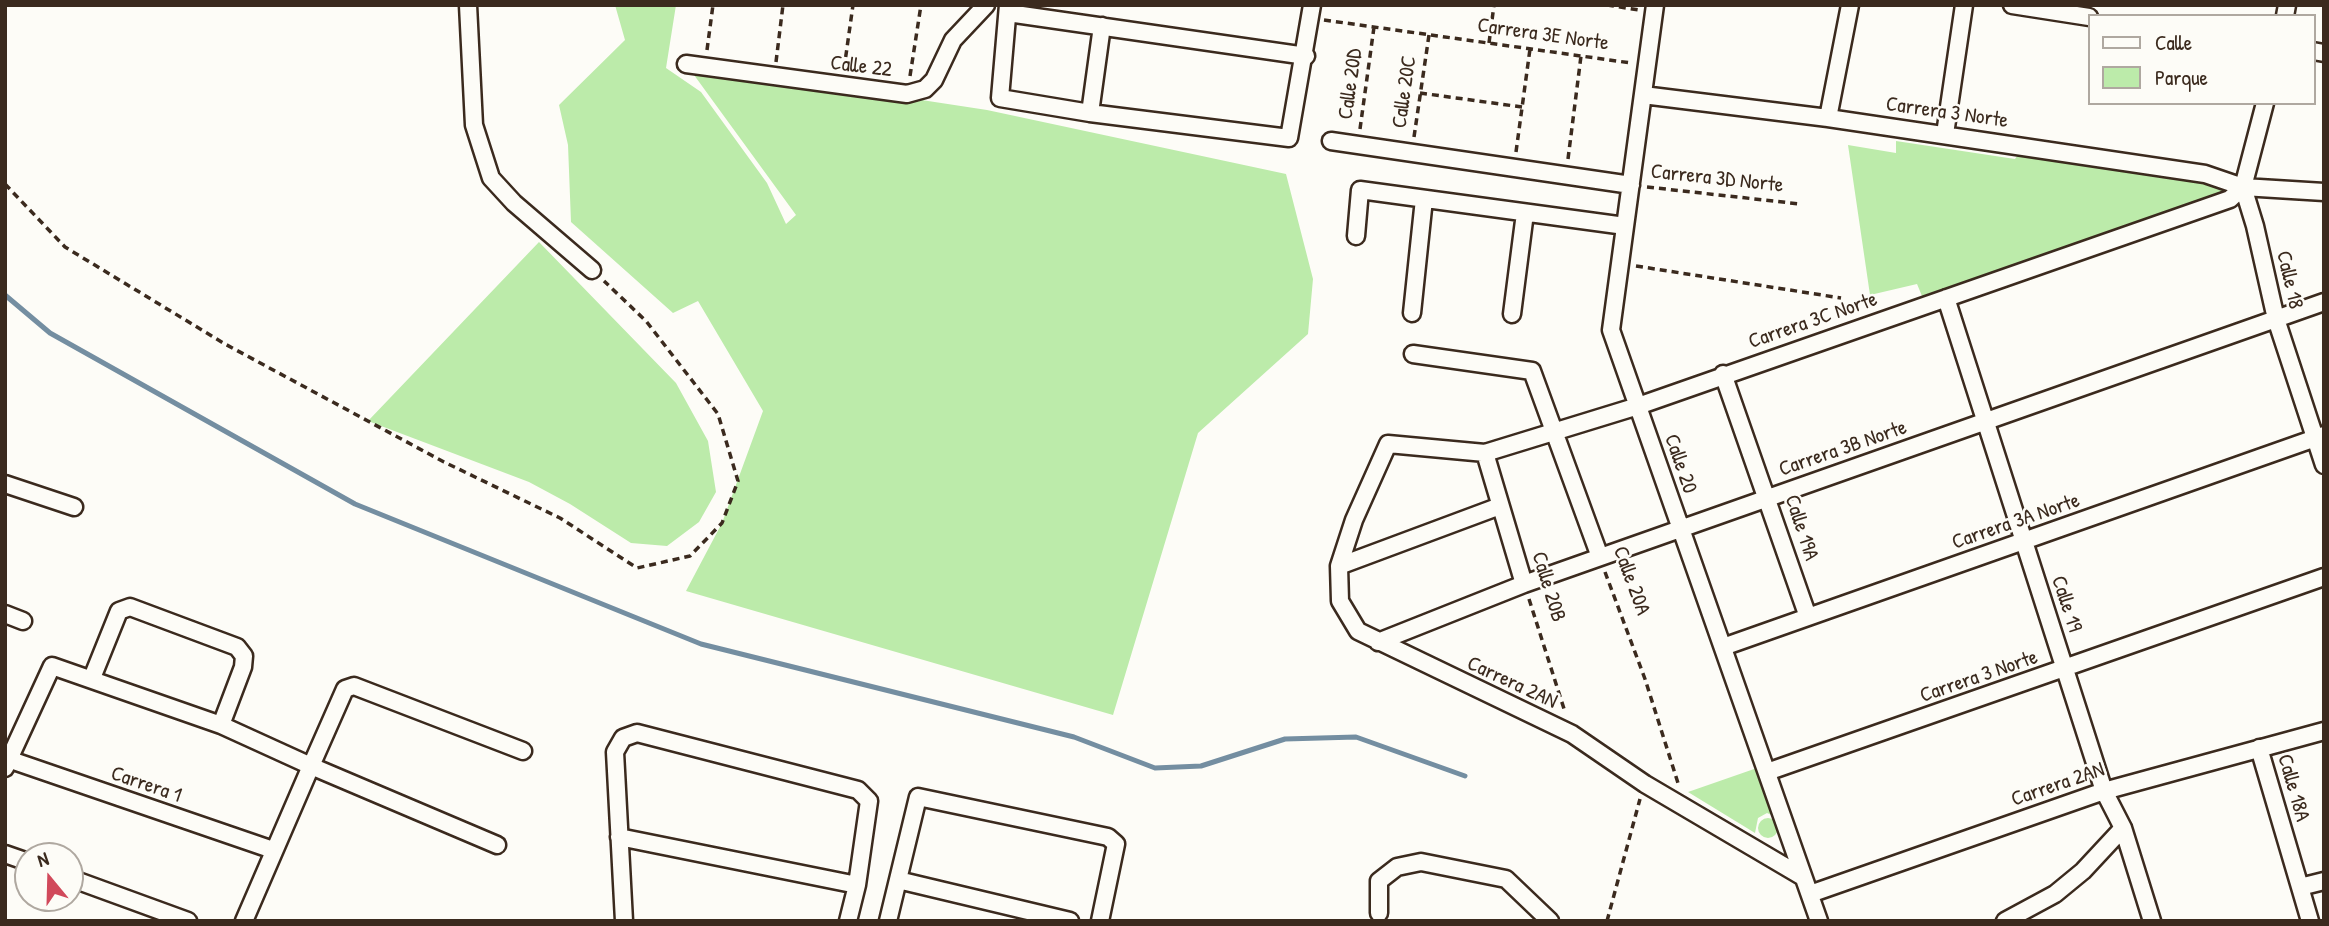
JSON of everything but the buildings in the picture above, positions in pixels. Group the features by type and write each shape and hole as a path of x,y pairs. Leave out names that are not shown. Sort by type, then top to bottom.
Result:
{"street":[{"path":"468,5 474,125 491,178 514,203 592,270"},
{"name":"Calle 22","path":"686,64 907,94 925,89 934,80 953,40 985,5"},
{"path":"1828,118 1850,5"},
{"path":"1944,134 1964,5"},
{"path":"2012,5 2088,17"},
{"path":"1306,56 1102,26 1008,9 1000,99 1289,138 1306,56 1311,12"},
{"name":"Calle 20","path":"1655,9 1611,330 1819,921"},
{"path":"1090,113 1102,26"},
{"name":"Carrera 3 Norte","path":"1643,95 1944,134 2205,173 2243,187 2324,192"},
{"path":"2243,187 2264,105"},
{"path":"1331,141 1631,185"},
{"name":"Carrera 3C Norte","path":"1388,444 1485,453 1638,406 1723,374 2231,199 2243,187"},
{"name":"Calle 18","path":"2243,187 2255,226 2276,319 2320,437 2324,465"},
{"path":"1356,236 1360,190 1625,226"},
{"path":"1412,313 1424,199"},
{"path":"1511,314 1525,213"},
{"name":"Calle 19","path":"1946,298 2104,791 2123,828 2152,921"},
{"name":"Carrera 3B Norte","path":"1378,642 1524,584 2324,302"},
{"name":"Calle 20A","path":"1413,354 1532,371 1600,557"},
{"name":"Calle 19A","path":"1723,374 1808,617"},
{"name":"Carrera 3A Norte","path":"1723,647 2320,437"},
{"name":"Carrera 2AN","path":"1388,444 1354,520 1339,566 1340,601 1358,631 1572,734 1644,784 1686,806 1803,877"},
{"name":"Calle 20B","path":"1485,453 1524,584"},
{"path":"5,484 74,507"},
{"path":"1339,566 1500,506"},
{"name":"Carrera 3 Norte","path":"1767,772 2324,577"},
{"path":"92,677 119,611 130,607 237,647 244,656 243,667 221,725"},
{"path":"5,614 23,621"},
{"path":"7,762 52,666 92,677 221,725 310,766 497,845"},
{"path":"244,921 345,689 354,686 523,751"},
{"name":"Carrera 2AN","path":"1810,894 2104,791 2324,731"},
{"path":"624,921 615,752 623,738 637,733 858,790 869,800 857,885 848,921"},
{"name":"Calle 18A","path":"2259,748 2310,921"},
{"name":"Carrera 1","path":"7,762 273,850"},
{"path":"888,921 918,797 1108,837 1116,844 1100,921"},
{"path":"2005,921 2028,910 2064,886 2083,871 2123,828"},
{"path":"620,837 857,885"},
{"path":"1379,913 1379,881 1397,867 1421,862 1506,879 1550,921"},
{"path":"898,880 1070,921"},
{"path":"2300,887 2324,881"},
{"path":"84,882 188,921"}],"path":[{"path":"704,66 713,5"},
{"path":"775,76 783,5"},
{"path":"841,86 853,5"},
{"path":"907,94 921,5"},
{"path":"1489,43 1494,5"},
{"path":"1608,5 1655,9"},
{"name":"Carrera 3E Norte","path":"1311,12 1374,27 1647,65"},
{"name":"Calle 20D","path":"1358,145 1374,27"},
{"name":"Calle 20C","path":"1411,154 1429,35"},
{"path":"1514,168 1530,49"},
{"path":"1566,175 1581,56"},
{"path":"1420,93 1522,107"},
{"path":"5,184 65,247 237,351 444,462 560,518 637,568 690,556 722,523 738,481 719,414 646,321 592,270"},
{"name":"Carrera 3D Norte","path":"1631,185 1801,204"},
{"path":"1620,263 1841,298"},
{"name":"Calle 20A","path":"1600,557 1645,679 1686,806"},
{"name":"Calle 20B","path":"1524,584 1572,734"},
{"path":"1607,921 1644,784"}],"green space":[{"path":"615,5 676,5 666,68 701,92 767,183 786,224 796,215 686,64 987,110 1286,174 1313,279 1308,334 1198,433 1113,715 686,591 722,523 763,411 698,301 673,313 571,222 568,145 559,105 625,40"},
{"path":"1896,141 2015,159 2022,149 2223,186 2224,192 1922,296 1917,284 1870,295 1848,145 1896,153"},
{"path":"539,242 676,383 708,441 716,492 699,522 667,546 631,543 570,504 529,482 368,421"},
{"path":"1757,768 1776,817 1767,813 1758,818 1755,833 1688,792"},
{"path":"1768,818 1775,821 1778,828 1775,835 1768,838 1761,835 1758,828 1761,821"}],"waterway":[{"path":"5,295 50,333 355,504 701,644 1074,737 1155,768 1201,766 1285,739 1356,737 1465,776"}]}
